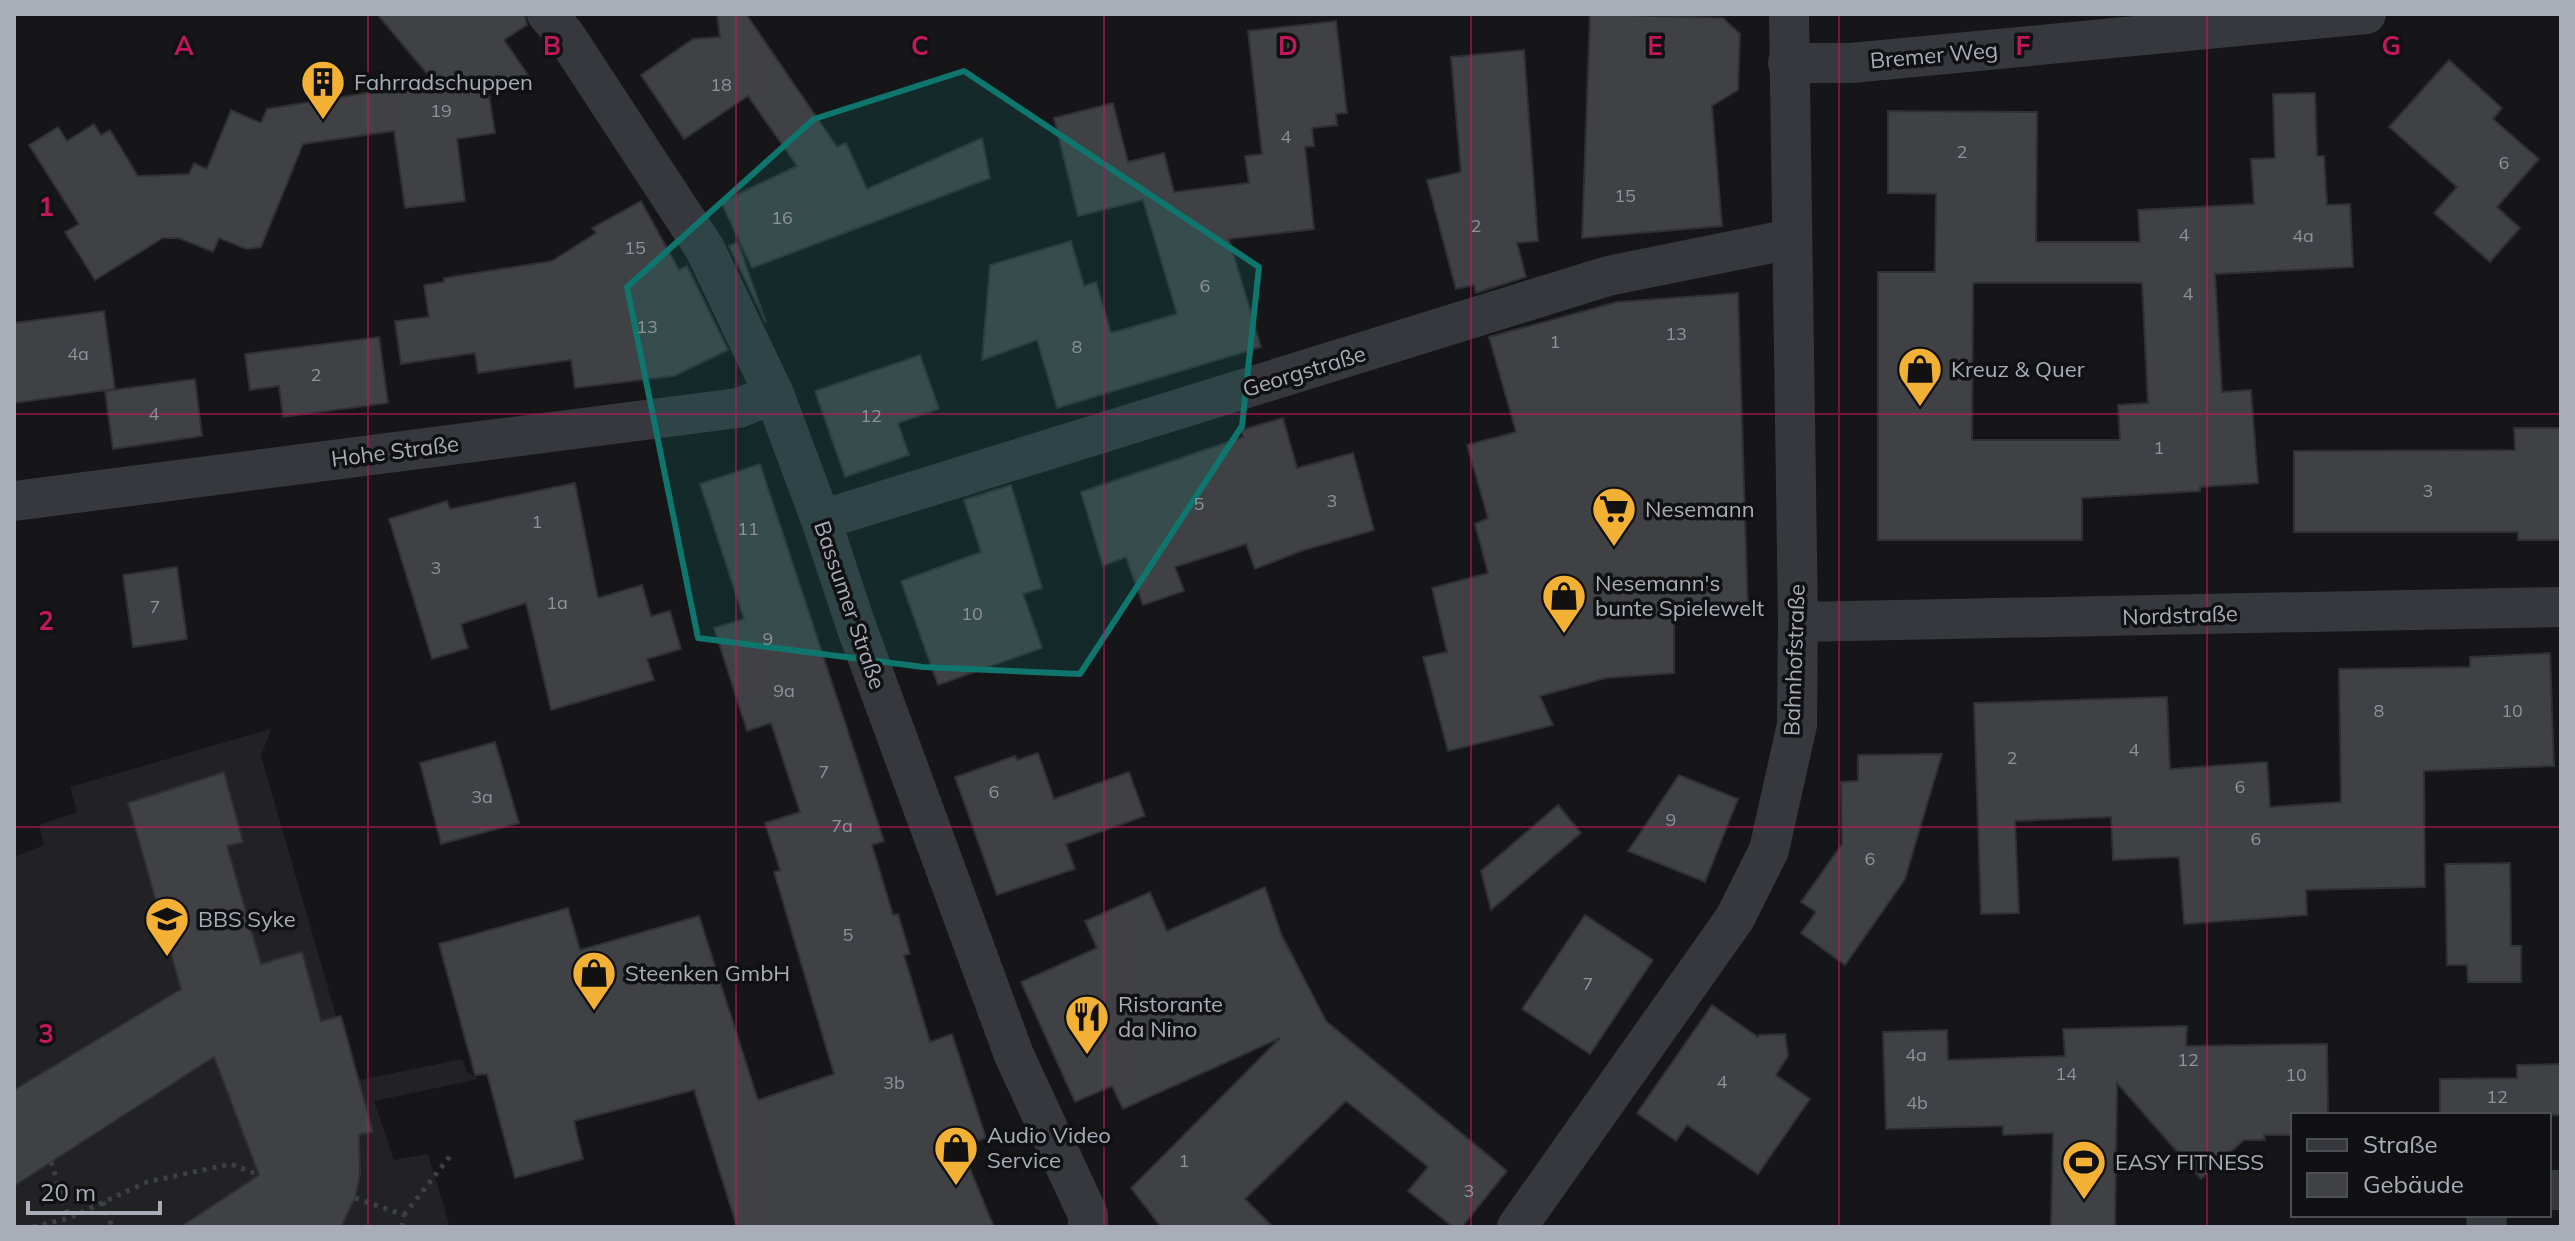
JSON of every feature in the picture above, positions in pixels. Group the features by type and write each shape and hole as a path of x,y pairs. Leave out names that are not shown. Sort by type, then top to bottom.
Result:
{"street":[{"name":"Bassumer Straße","path":"547,14 565,35 705,249 774,394 1014,1055 1088,1215 1088,1227"},
{"name":"Bahnhofstraße","path":"1517,1227 1735,918 1769,850 1797,725 1789,14"},
{"name":"Bremer Weg","path":"1788,63 1851,63 2366,14"},
{"name":"Georgstraße","path":"821,520 1608,276 1791,239"},
{"name":"Hohe Straße","path":"14,501 738,408 774,394"},
{"name":"Nordstraße","path":"1798,622 2561,607"}],"path":[{"path":"402,1227 404,1215 451,1155"},
{"path":"51,1162 69,1218"},
{"path":"33,1227 69,1218 147,1182 231,1164 259,1175"},
{"path":"355,1198 404,1215"},
{"path":"103,1202 112,1227"}],"highlighted area":[{"path":"964,71 1259,267 1242,426 1080,674 923,667 698,638 627,287 814,119"}],"shaded area":[{"name":"BBS Syke","path":"271,729 261,756 355,1081 462,1059 467,1072 479,1079 374,1101 394,1160 428,1154 450,1227 14,1227 14,857 44,845 39,825 77,812 70,787"}],"building":[{"path":"377,14 525,14 527,25 504,40 528,75 487,82 495,133 457,139 465,201 405,208 394,131 303,144 261,247 246,249 219,238 213,252 179,238 163,238 95,280 65,232 79,224 29,145 58,127 67,141 94,124 101,135 110,130 138,176 189,174 194,163 207,169 231,110 261,123 267,109 434,82"},
{"path":"717,14 746,14 837,147 846,143 867,189 982,138 990,178 752,268 721,202 797,166 748,96 684,139 641,75 693,39 720,37"},
{"path":"1590,14 1723,18 1740,34 1738,90 1712,106 1722,226 1582,238"},
{"path":"1336,21 1347,113 1336,114 1337,125 1312,128 1314,146 1305,147 1314,229 1229,239 1261,347 1057,408 1037,340 982,360 990,265 1071,241 1084,286 1096,282 1111,333 1177,314 1143,200 1078,216 1054,118 1113,103 1128,162 1164,153 1174,192 1249,183 1245,156 1262,154 1248,31"},
{"path":"1524,50 1538,241 1517,243 1526,277 1476,293 1474,285 1456,289 1427,180 1461,172 1451,57"},
{"path":"2449,60 2502,108 2493,119 2539,159 2497,207 2520,228 2490,262 2434,213 2457,187 2389,127"},
{"path":"2315,93 2317,156 2324,156 2327,205 2350,204 2353,267 2215,274 2222,392 2251,390 2258,483 2200,487 2200,491 2082,498 2082,540 1878,540 1878,272 1935,272 1936,194 1888,193 1888,111 2037,112 2036,242 2140,242 2138,210 2254,204 2251,159 2275,158 2273,94","holes":["1973,283 2142,283 2148,403 2118,405 2120,440 1972,440"]},
{"path":"641,201 679,270 687,266 728,350 674,376 575,388 571,360 478,373 475,353 401,364 395,321 429,317 424,285 444,282 444,278 552,261 596,233 592,228"},
{"path":"738,242 766,323 729,246"},
{"name":"Nesemann","path":"1738,293 1748,614 1674,619 1674,673 1606,678 1540,696 1553,725 1448,751 1423,657 1447,652 1432,588 1488,573 1475,524 1488,518 1467,445 1516,432 1489,337 1617,302"},
{"path":"104,311 115,389 14,403 14,323"},
{"path":"379,337 388,403 283,417 279,386 250,390 245,354"},
{"path":"920,355 939,409 898,423 909,455 845,477 815,391"},
{"path":"195,379 202,436 113,449 105,391"},
{"path":"1283,418 1297,468 1353,453 1374,530 1301,551 1255,569 1246,544 1175,567 1184,591 1143,605 1126,557 1103,566 1081,492 1243,437 1241,430"},
{"path":"2514,428 2561,428 2561,540 2518,540 2518,532 2294,532 2294,451 2515,450"},
{"path":"760,464 884,841 872,845 893,915 898,914 910,954 904,955 930,1042 952,1034 986,1138 961,1147 994,1227 737,1227 694,1090 574,1121 583,1159 515,1178 487,1074 475,1075 439,944 568,908 580,950 699,916 758,1100 834,1074 774,872 780,870 765,823 800,812 771,723 747,731 714,628 744,619 700,484"},
{"path":"575,483 598,598 642,585 651,616 670,611 681,649 647,659 654,680 551,710 526,603 461,624 468,648 432,659 389,519 447,501 450,509"},
{"path":"1011,485 1042,588 1023,594 1042,648 938,685 901,581 981,552 964,500"},
{"path":"177,567 187,639 133,647 123,575"},
{"path":"2550,653 2554,766 2424,771 2425,887 2306,890 2307,915 2184,924 2179,857 2113,860 2111,817 2015,821 2019,913 1981,914 1974,703 2167,697 2170,769 2267,762 2270,807 2341,802 2339,669 2470,667 2470,657"},
{"path":"495,742 519,823 441,844 420,763"},
{"path":"1038,753 1054,799 1129,772 1145,816 1066,844 1075,869 997,895 955,777 1015,756 1017,760"},
{"path":"1942,754 1905,879 1845,965 1801,933 1816,912 1801,902 1842,844 1841,782 1858,781 1858,755"},
{"path":"224,772 243,842 227,846 261,964 302,952 321,1021 341,1016 373,1132 359,1135 360,1174 355,1198 341,1227 180,1227 259,1175 214,1057 14,1186 14,1090 181,989 128,803"},
{"path":"1679,775 1738,799 1705,882 1628,851"},
{"path":"1558,805 1581,833 1491,910 1481,871"},
{"path":"2510,863 2511,946 2521,946 2521,982 2468,982 2467,965 2447,965 2445,864"},
{"path":"1265,887 1281,934 1326,1021 1507,1171 1462,1227 1453,1227 1408,1191 1428,1167 1346,1101 1245,1199 1273,1227 1161,1227 1131,1188 1280,1038 1123,1109 1112,1086 1075,1102 1021,982 1097,948 1085,921 1150,892 1167,931"},
{"path":"1585,915 1653,960 1590,1054 1522,1009"},
{"path":"1712,1005 1758,1037 1785,1034 1788,1056 1776,1075 1810,1099 1758,1174 1687,1125 1676,1141 1637,1113"},
{"path":"2187,1026 2186,1046 2327,1044 2328,1113 2291,1113 2291,1135 2264,1135 2265,1140 2244,1140 2201,1179 2117,1083 2115,1227 2051,1227 2053,1133 2003,1135 2003,1126 1886,1129 1883,1032 1947,1030 1948,1060 2065,1056 2063,1029"},
{"path":"2561,1064 2561,1115 2440,1113 2440,1079 2517,1078 2517,1065"}],"place":[{"name":"Fahrradschuppen","path":"323,121"},
{"name":"Kreuz & Quer","path":"1920,408"},
{"name":"Nesemann","path":"1614,548"},
{"name":"Nesemann's bunte Spielewelt","path":"1564,635"},
{"name":"BBS Syke","path":"167,958"},
{"name":"Steenken GmbH","path":"594,1012"},
{"name":"Ristorante da Nino","path":"1087,1056"},
{"name":"Audio Video Service","path":"956,1187"},
{"name":"EASY FITNESS","path":"2084,1201"}]}
